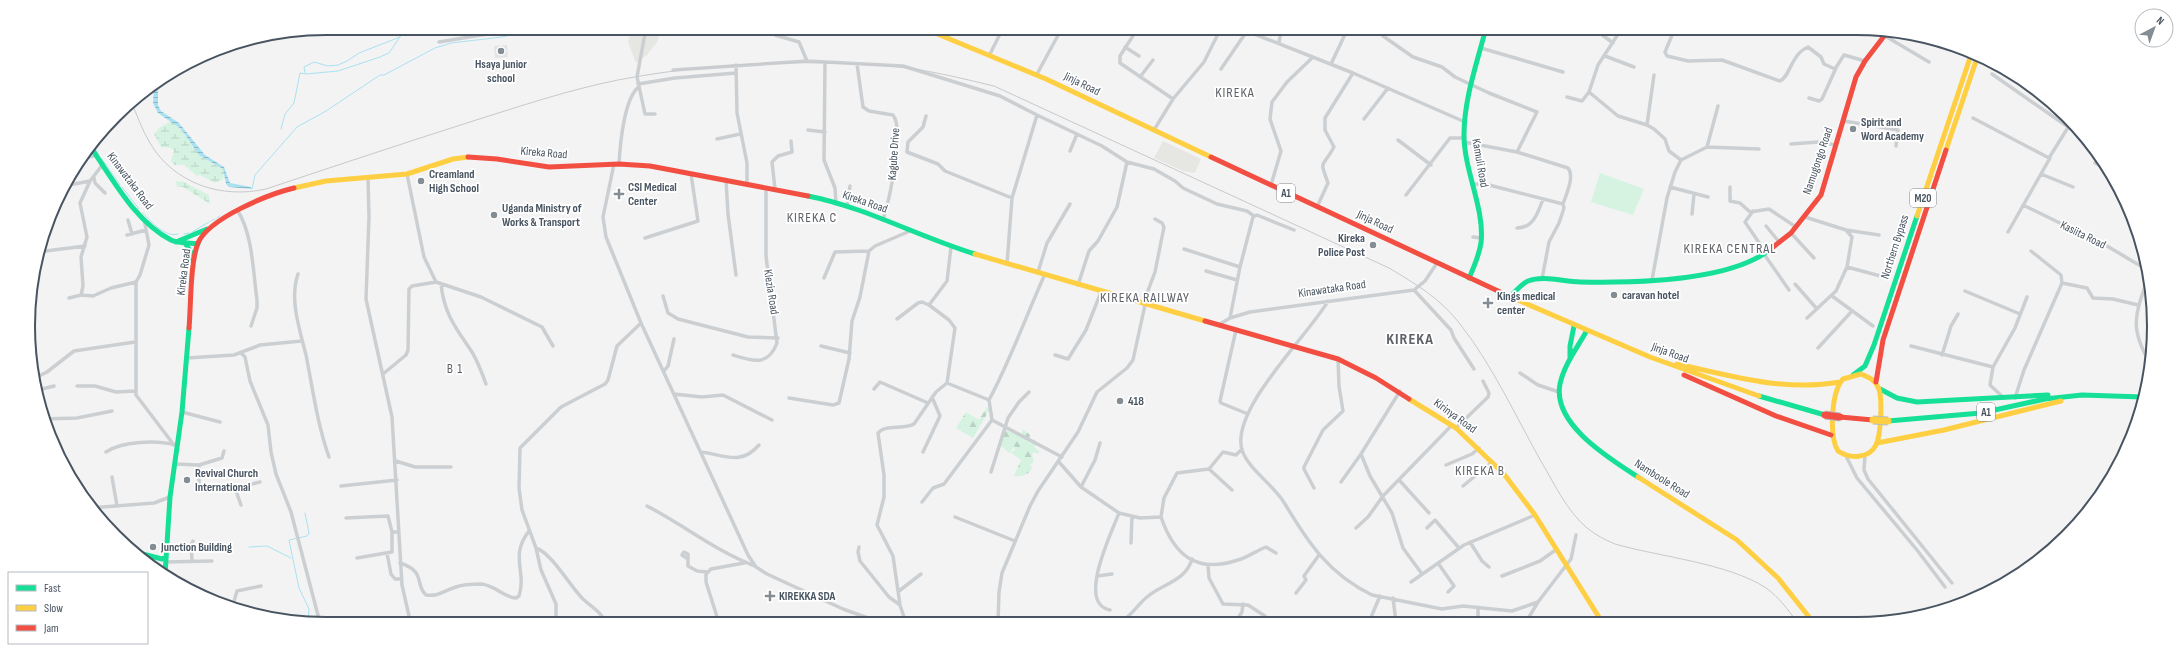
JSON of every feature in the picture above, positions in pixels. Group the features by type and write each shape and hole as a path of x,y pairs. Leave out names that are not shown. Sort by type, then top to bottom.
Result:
{"main road":[{"name":"Jinja Road","path":"941,35 1037,74 1317,208 1586,332 1650,358 1743,392 1825,415 1840,418 1888,421 1981,413 2045,400 2082,395"},
{"name":"Kamuli Road","path":"1469,278 1480,248 1481,238 1473,184 1464,140 1465,122 1484,35"},
{"name":"Namugongo Road","path":"1510,297 1523,284 1542,279 1579,282 1652,280 1720,272 1765,254 1791,233 1805,217 1820,195 1844,121 1856,77 1865,61 1883,36"},
{"name":"Northern Bypass","path":"1853,375 1865,366 1870,355 1970,58"},
{"name":"Northern Bypass","path":"1877,385 1883,340 1976,61"},
{"name":"Kinawataka Road","path":"94,151 144,218 162,234 176,242 198,244"},
{"name":"Kireka Road","path":"165,569 170,497 182,412 194,266 198,244 202,236 213,226 238,211 286,190 326,181 407,174 453,159 476,156 549,167 616,164 650,166 775,189 847,207 951,247 1101,292 1220,324"},
{"path":"176,242 213,226"},
{"path":"185,243 192,254 194,266"},
{"name":"Kirinya Road","path":"1220,324 1236,330 1338,359 1400,391 1454,427 1479,448 1536,515 1568,564 1599,617"},
{"path":"1570,359 1570,346 1574,326"},
{"name":"Namboole Road","path":"1586,332 1575,354 1570,359 1561,380 1559,392 1561,406 1566,414 1594,445 1642,480 1723,530 1739,542 1773,573 1809,617"},
{"path":"1650,358 1764,382 1808,385 1840,382 1853,375 1866,375 1890,396 1916,401 2015,399 2060,394 2082,395"},
{"path":"1650,358 1763,411 1831,435"},
{"path":"1840,382 1837,392 1831,435 1837,450 1846,456 1854,457 1865,454 1877,443 1944,430 2082,395"},
{"path":"1877,385 1882,396 1877,443"},
{"name":"A1","path":"2082,395 2138,397"},
{"path":"146,555 166,560"}],"street":[{"path":"439,42 482,35"},
{"path":"645,35 637,74 638,86 646,115 655,114"},
{"path":"773,35 800,43 807,61"},
{"path":"990,54 1000,35"},
{"path":"1037,74 1058,35"},
{"path":"1133,35 1119,58 1120,63 1173,99"},
{"path":"1154,130 1173,99 1200,69 1217,35"},
{"path":"1222,69 1244,35"},
{"path":"1259,35 1279,42 1312,58 1353,73 1465,122"},
{"path":"1279,42 1280,35"},
{"path":"1331,64 1345,35"},
{"path":"1384,35 1384,38 1413,57 1442,67 1455,77 1489,94 1537,112 1517,152"},
{"path":"1602,35 1613,43"},
{"path":"1567,97 1582,102 1590,92 1598,65 1618,35"},
{"path":"1673,35 1665,54 1688,61 1722,60 1780,81 1784,80 1792,61 1808,47 1821,57 1824,64 1836,68"},
{"path":"1892,37 1929,62"},
{"path":"1125,47 1140,56"},
{"path":"1481,48 1563,72"},
{"path":"1809,98 1819,101 1822,99 1836,68 1844,55 1865,61"},
{"path":"1605,56 1634,67"},
{"path":"1271,186 1281,151 1270,119 1272,102 1287,82 1312,58"},
{"path":"1140,77 1153,60"},
{"path":"673,70 807,61 903,66 1000,96 1102,146 1127,162 1154,169 1175,181 1183,188 1217,204 1247,211 1254,216 1257,215 1294,230"},
{"path":"825,63 824,160 835,188 836,204"},
{"name":"Kagube Drive","path":"857,64 863,107 869,111 893,115 897,127 893,182 883,220"},
{"path":"736,65 736,103 740,134 748,163 747,184"},
{"path":"736,73 675,78 638,86 626,111 616,164 604,209 603,225 606,237 642,323 748,555 756,567"},
{"path":"1317,208 1328,183 1322,169 1322,164 1334,147 1325,130 1325,118 1353,73"},
{"path":"1647,125 1654,74"},
{"path":"1992,74 2068,127 2008,232"},
{"path":"1364,119 1388,88"},
{"path":"1590,92 1618,116 1647,125 1663,137 1669,151 1681,160"},
{"path":"631,98 641,98"},
{"path":"1707,147 1718,106"},
{"path":"1007,264 1012,198 1037,115"},
{"path":"926,116 923,127 907,144 907,152 938,164 945,171 1012,198"},
{"path":"1973,118 2050,158"},
{"path":"1844,121 1898,130 1896,146"},
{"path":"808,130 825,132"},
{"path":"717,139 740,134"},
{"path":"1070,151 1077,134"},
{"path":"1406,194 1450,138 1517,152 1570,170 1571,178 1563,204 1564,208 1549,242 1542,279"},
{"path":"1398,140 1430,165"},
{"path":"775,189 772,162 778,156 792,152 791,141"},
{"path":"1791,144 1818,142 1836,145"},
{"path":"1652,280 1670,187 1681,160 1707,147 1759,149"},
{"path":"89,157 97,155"},
{"path":"1078,285 1089,251 1098,241 1117,207 1127,162"},
{"path":"72,185 90,181 94,178 103,164"},
{"path":"407,174 424,257 436,282"},
{"path":"645,238 698,221 691,174"},
{"path":"2041,174 2073,188"},
{"path":"94,178 95,183 105,192"},
{"path":"368,178 369,217 366,299 392,417 396,461 401,579 410,617"},
{"path":"726,180 728,214 736,275"},
{"path":"81,295 83,286 81,257 85,246 87,232 81,214 80,203 90,181"},
{"path":"1473,184 1489,185 1563,204"},
{"path":"847,207 850,186"},
{"path":"1670,187 1708,197"},
{"path":"1730,187 1730,200 1740,203 1747,210 1753,211 1769,209 1796,227"},
{"name":"Klezia Road","path":"766,188 766,256 778,338"},
{"path":"1692,214 1694,194"},
{"path":"1517,228 1524,227 1533,221 1543,199"},
{"path":"922,502 933,488 944,484 992,420 989,400 1004,373 1041,273 1047,243 1070,204"},
{"name":"Kasiita Road","path":"2023,205 2106,246 2140,266"},
{"path":"238,211 242,218 250,250 257,300 257,308 251,326"},
{"path":"1753,211 1744,222 1789,290"},
{"path":"1230,318 1240,267 1254,216"},
{"path":"1805,217 1846,230 1879,235"},
{"path":"144,218 149,245 140,275 136,282 136,391 138,399 176,446"},
{"path":"998,617 1000,584 1014,541 1035,496 1059,462 1080,428 1097,392 1127,368 1133,360 1144,304 1155,273 1164,227 1162,223 1155,219"},
{"path":"128,220 130,235 146,230"},
{"path":"1766,226 1780,243"},
{"path":"1807,318 1832,296 1847,266 1852,236 1846,230"},
{"path":"824,278 835,252 869,251 910,231"},
{"path":"1791,233 1814,258"},
{"path":"1473,237 1481,238"},
{"path":"45,251 85,246"},
{"path":"929,305 947,281 951,247"},
{"path":"1184,249 1240,267"},
{"path":"789,398 838,404 850,353 852,321 860,297 869,251"},
{"path":"2015,399 2024,370 2062,283 2061,275 2032,251"},
{"path":"1437,263 1425,281 1414,290 1451,330 1454,338 1474,369"},
{"path":"1847,266 1884,277"},
{"path":"1206,271 1237,280"},
{"path":"298,274 294,288 302,341 317,421 329,457"},
{"path":"69,298 81,295 93,296 111,288 136,282"},
{"path":"383,374 406,355 408,350 409,287 436,282 481,297 538,324 547,332 552,346"},
{"path":"2062,283 2087,288 2093,298 2113,299 2138,305"},
{"path":"441,284 442,298 450,318 476,359 486,384"},
{"path":"1795,284 1817,309"},
{"path":"2145,287 2138,305 2136,328 2138,339 2146,354"},
{"name":"Kinawataka Road","path":"1220,324 1230,318 1250,312 1328,300 1414,290"},
{"path":"1965,291 2020,314"},
{"path":"1055,355 1066,360 1069,358 1086,330 1101,292"},
{"path":"663,296 668,313 678,319 748,337 778,338 773,350 761,361 751,361 733,355"},
{"path":"1832,296 1873,326"},
{"path":"2004,399 1990,384 1993,367 2015,328 2027,297"},
{"path":"1328,300 1320,314 1294,347 1248,414 1242,434 1242,449 1254,468 1277,491 1304,536 1319,555 1342,576 1365,592 1442,609 1457,606 1512,610 1538,602"},
{"path":"897,319 918,303 922,302 929,305 949,320 955,328 947,383 932,397 914,424 908,427 881,429 878,433 884,497 877,525 893,556 900,605 904,617"},
{"path":"1818,348 1852,311"},
{"path":"1942,355 1948,334 1958,314"},
{"path":"556,617 556,604 541,570 536,548 522,510 519,488 520,448 561,407 605,384 608,380 617,346 642,323"},
{"path":"1236,330 1220,401 1221,403 1248,414"},
{"path":"664,371 668,366 674,339"},
{"path":"187,358 207,358 241,353 255,347 274,343 302,341"},
{"path":"39,374 47,372 74,352 135,342"},
{"path":"821,346 850,353"},
{"path":"1911,346 1993,367"},
{"path":"241,353 245,357 250,381 268,425 274,467 289,507 318,617"},
{"path":"1314,488 1304,467 1322,430 1343,411 1339,386 1338,359"},
{"path":"1520,373 1538,385 1559,392"},
{"path":"1356,528 1368,517 1383,496 1400,481 1416,461 1488,397 1489,393 1483,381"},
{"path":"874,389 880,382 928,403"},
{"path":"947,383 989,400"},
{"path":"42,389 54,386"},
{"path":"77,386 95,386 116,392 136,391"},
{"path":"1341,482 1361,454 1400,391"},
{"path":"991,472 1011,412 1029,392"},
{"path":"674,394 702,397 723,395 772,420"},
{"path":"923,452 940,416 932,397"},
{"path":"50,419 77,418 112,411"},
{"path":"182,412 220,422"},
{"path":"992,420 1062,457"},
{"path":"1081,487 1095,460 1100,442"},
{"path":"106,452 128,443 176,446"},
{"path":"701,452 741,458 749,456 759,445"},
{"path":"1446,465 1472,454 1479,448"},
{"path":"1242,449 1236,455 1225,452 1220,454 1209,469 1177,473 1164,498 1161,517 1171,542 1182,553 1192,559 1208,565 1237,560 1266,547 1276,553"},
{"path":"175,464 198,465 222,458 224,451"},
{"path":"1361,454 1370,476 1383,496 1392,514 1403,548 1422,574"},
{"path":"1865,454 1864,470 1868,479 1952,583"},
{"path":"1846,456 1857,478 1917,550 1945,587"},
{"path":"396,461 415,467 451,468"},
{"path":"1059,462 1081,487 1119,513 1132,516 1161,517"},
{"path":"1463,486 1492,462"},
{"path":"198,465 200,490 235,488 260,482"},
{"path":"1209,469 1232,490"},
{"path":"112,477 117,506"},
{"path":"341,486 397,480"},
{"path":"1400,481 1429,513"},
{"path":"235,488 241,505"},
{"path":"98,507 154,503 170,497"},
{"path":"647,506 766,574 822,600 866,617"},
{"path":"1110,610 1101,607 1095,597 1097,576 1119,513"},
{"path":"1411,582 1459,548 1470,542 1536,515"},
{"path":"346,518 388,516 392,532 393,550 387,553 357,558"},
{"path":"1131,543 1132,516"},
{"path":"955,517 1014,541"},
{"path":"1427,528 1435,520 1459,548"},
{"path":"400,563 410,567 416,572 426,595 440,594 464,585 482,584 491,586 504,595 516,598 519,596 521,588 519,548 529,531"},
{"path":"392,532 398,532"},
{"path":"1529,617 1538,602 1573,556 1576,535"},
{"path":"192,560 191,545 193,541"},
{"path":"1470,542 1482,561 1489,567"},
{"path":"859,547 858,557 860,561 892,600 900,605"},
{"path":"536,548 547,554 583,598 604,617"},
{"path":"1502,576 1540,561 1557,549"},
{"path":"387,553 392,576 395,579 401,579"},
{"path":"1296,593 1305,583 1306,580 1304,576 1319,555"},
{"path":"688,559 687,563 691,568 707,572 711,569 745,562"},
{"path":"1127,617 1153,593 1177,579 1190,565 1192,559"},
{"path":"166,560 212,561"},
{"path":"1438,563 1454,586 1448,592"},
{"path":"1208,565 1209,578 1224,605 1243,604 1251,606 1265,616"},
{"path":"707,572 706,582 717,617"},
{"path":"899,591 921,574"},
{"path":"1097,576 1112,574"},
{"path":"234,602 237,591 261,586"},
{"path":"1371,617 1380,596"},
{"path":"1392,598 1395,617"},
{"path":"1238,617 1242,612 1243,604"},
{"path":"1478,607 1478,617"}],"shaded area":[{"path":"630,35 660,35 657,42 647,55 636,63 628,42"},
{"name":"Hsaya Junior school","path":"507,45 508,57 495,58 494,46"},
{"path":"1163,141 1201,159 1195,173 1183,171 1154,158"}],"green space":[{"path":"171,121 181,129 199,155 223,169 225,173 222,180 215,183 200,175 197,176 184,165 174,165 171,161 174,151 171,148 161,147 154,134 159,128"},
{"path":"1600,173 1644,189 1633,215 1591,202"},
{"path":"176,181 184,182 209,195 210,204 183,187 177,187"},
{"path":"987,407 990,409 973,438 956,428 966,412 979,420"},
{"path":"1023,429 1030,435 1029,444 1034,439 1038,443 1034,447 1040,452 1037,454 1034,452 1032,454 1034,462 1030,465 1032,468 1027,474 1022,476 1014,476 1021,460 1010,452 1014,451 1015,446 1009,453 1000,445 1005,430 1021,435"}],"water":[{"path":"158,88 158,105 161,111 179,123 205,155 224,167 230,183 251,187 251,189 229,187 226,184 223,169 199,155 181,129 158,113 153,103 154,92"}],"waterway":[{"path":"281,129 285,114 294,103 300,73 306,74 338,71 380,57 389,53 401,35"},
{"path":"250,188 252,189 255,175 297,127 326,111 380,75 384,75 435,48 451,43 511,35"},
{"path":"305,73 304,67 314,62 328,66 338,65 359,53 400,37"},
{"path":"95,149 98,153"},
{"path":"102,159 120,185"},
{"path":"122,187 139,209"},
{"path":"143,213 154,225 169,234 178,234"},
{"path":"211,221 215,219"},
{"path":"192,232 209,222"},
{"path":"184,234 189,233"},
{"path":"305,513 309,533 307,536 289,540 299,588 309,609 308,616"},
{"path":"249,547 267,546 291,558"}],"railway":[{"path":"134,107 150,143 160,157 172,169 200,185 216,190 249,192 266,189 545,99 599,84 652,74 719,66 754,64 856,64 916,69 994,86 1389,268 1418,286 1445,307 1472,340 1494,374 1562,497 1573,514 1587,528 1615,544 1733,572 1750,579 1775,595 1793,617"}],"traffic: fast":[{"path":"1469,278 1479,252 1481,230 1480,217 1467,162 1464,135 1466,108 1484,35"},
{"path":"93,151 115,184 146,222 171,240 198,244"},
{"path":"808,196 850,207 975,254"},
{"path":"1853,375 1865,366 1874,345 1917,216"},
{"path":"176,242 207,229"},
{"path":"185,243 192,254 193,261"},
{"path":"1510,297 1523,284 1534,279 1574,282 1625,282 1651,281 1704,275 1728,269 1750,261 1768,251"},
{"path":"1570,359 1570,346 1574,326"},
{"path":"165,569 170,497 182,412 189,328"},
{"path":"1586,332 1568,363 1560,384 1560,399 1565,413 1574,426 1598,450 1638,477"},
{"path":"1880,389 1897,398 1917,402 2048,395"},
{"path":"1888,421 1981,413 2045,399 2082,395 2138,397"},
{"path":"1759,396 1825,415"},
{"path":"146,555 162,559 166,557"}],"traffic: slow":[{"path":"940,35 1046,79 1211,157"},
{"path":"1917,216 1970,58"},
{"path":"1946,150 1976,61"},
{"path":"294,188 326,181 407,174 453,159 468,157"},
{"path":"975,254 1205,321"},
{"path":"1513,298 1650,357 1759,396"},
{"path":"1677,364 1738,378 1778,384 1819,385 1840,382"},
{"path":"1861,374 1873,380 1880,392 1880,425 1878,440 1873,450 1864,455 1853,456 1843,454 1838,451 1835,444 1832,425 1834,404 1839,385 1843,379 1861,374"},
{"path":"1409,399 1456,428 1504,474 1535,515 1599,617"},
{"path":"1877,443 1944,430 2061,401"},
{"path":"1873,420 1888,421"},
{"path":"1638,477 1737,540 1778,578 1809,617"}],"traffic: jam":[{"path":"1768,251 1791,233 1821,195 1856,77 1865,61 1884,36"},
{"path":"1876,382 1883,340 1946,150"},
{"path":"468,157 497,159 549,167 619,164 650,166 808,196"},
{"path":"1211,157 1513,298"},
{"path":"189,328 191,285 195,251 204,234 214,225 241,208 256,201 294,188"},
{"path":"1205,321 1338,359 1376,378 1409,399"},
{"path":"1684,375 1776,416 1831,435"},
{"path":"1825,415 1840,417"},
{"path":"1840,417 1873,420"}],"place":[{"name":"Hsaya Junior school","path":"501,51"},
{"name":"Spirit and Word Academy","path":"1853,129"},
{"name":"Creamland High School","path":"421,181"},
{"name":"CSI Medical Center","path":"619,194"},
{"name":"Uganda Ministry of Works & Transport","path":"494,215"},
{"name":"Kireka Police Post","path":"1373,245"},
{"name":"caravan hotel","path":"1614,295"},
{"name":"Kings medical center","path":"1488,303"},
{"name":"418","path":"1120,401"},
{"name":"Revival Church International","path":"187,480"},
{"name":"Junction Building","path":"153,547"},
{"name":"KIREKKA SDA","path":"770,596"}],"district":[{"name":"KIREKA","path":"1235,92"},
{"name":"KIREKA C","path":"812,217"},
{"name":"KIREKA CENTRAL","path":"1730,248"},
{"name":"KIREKA RAILWAY","path":"1145,297"},
{"name":"KIREKA","path":"1410,339"},
{"name":"B 1","path":"455,368"},
{"name":"KIREKA B","path":"1480,470"}]}
